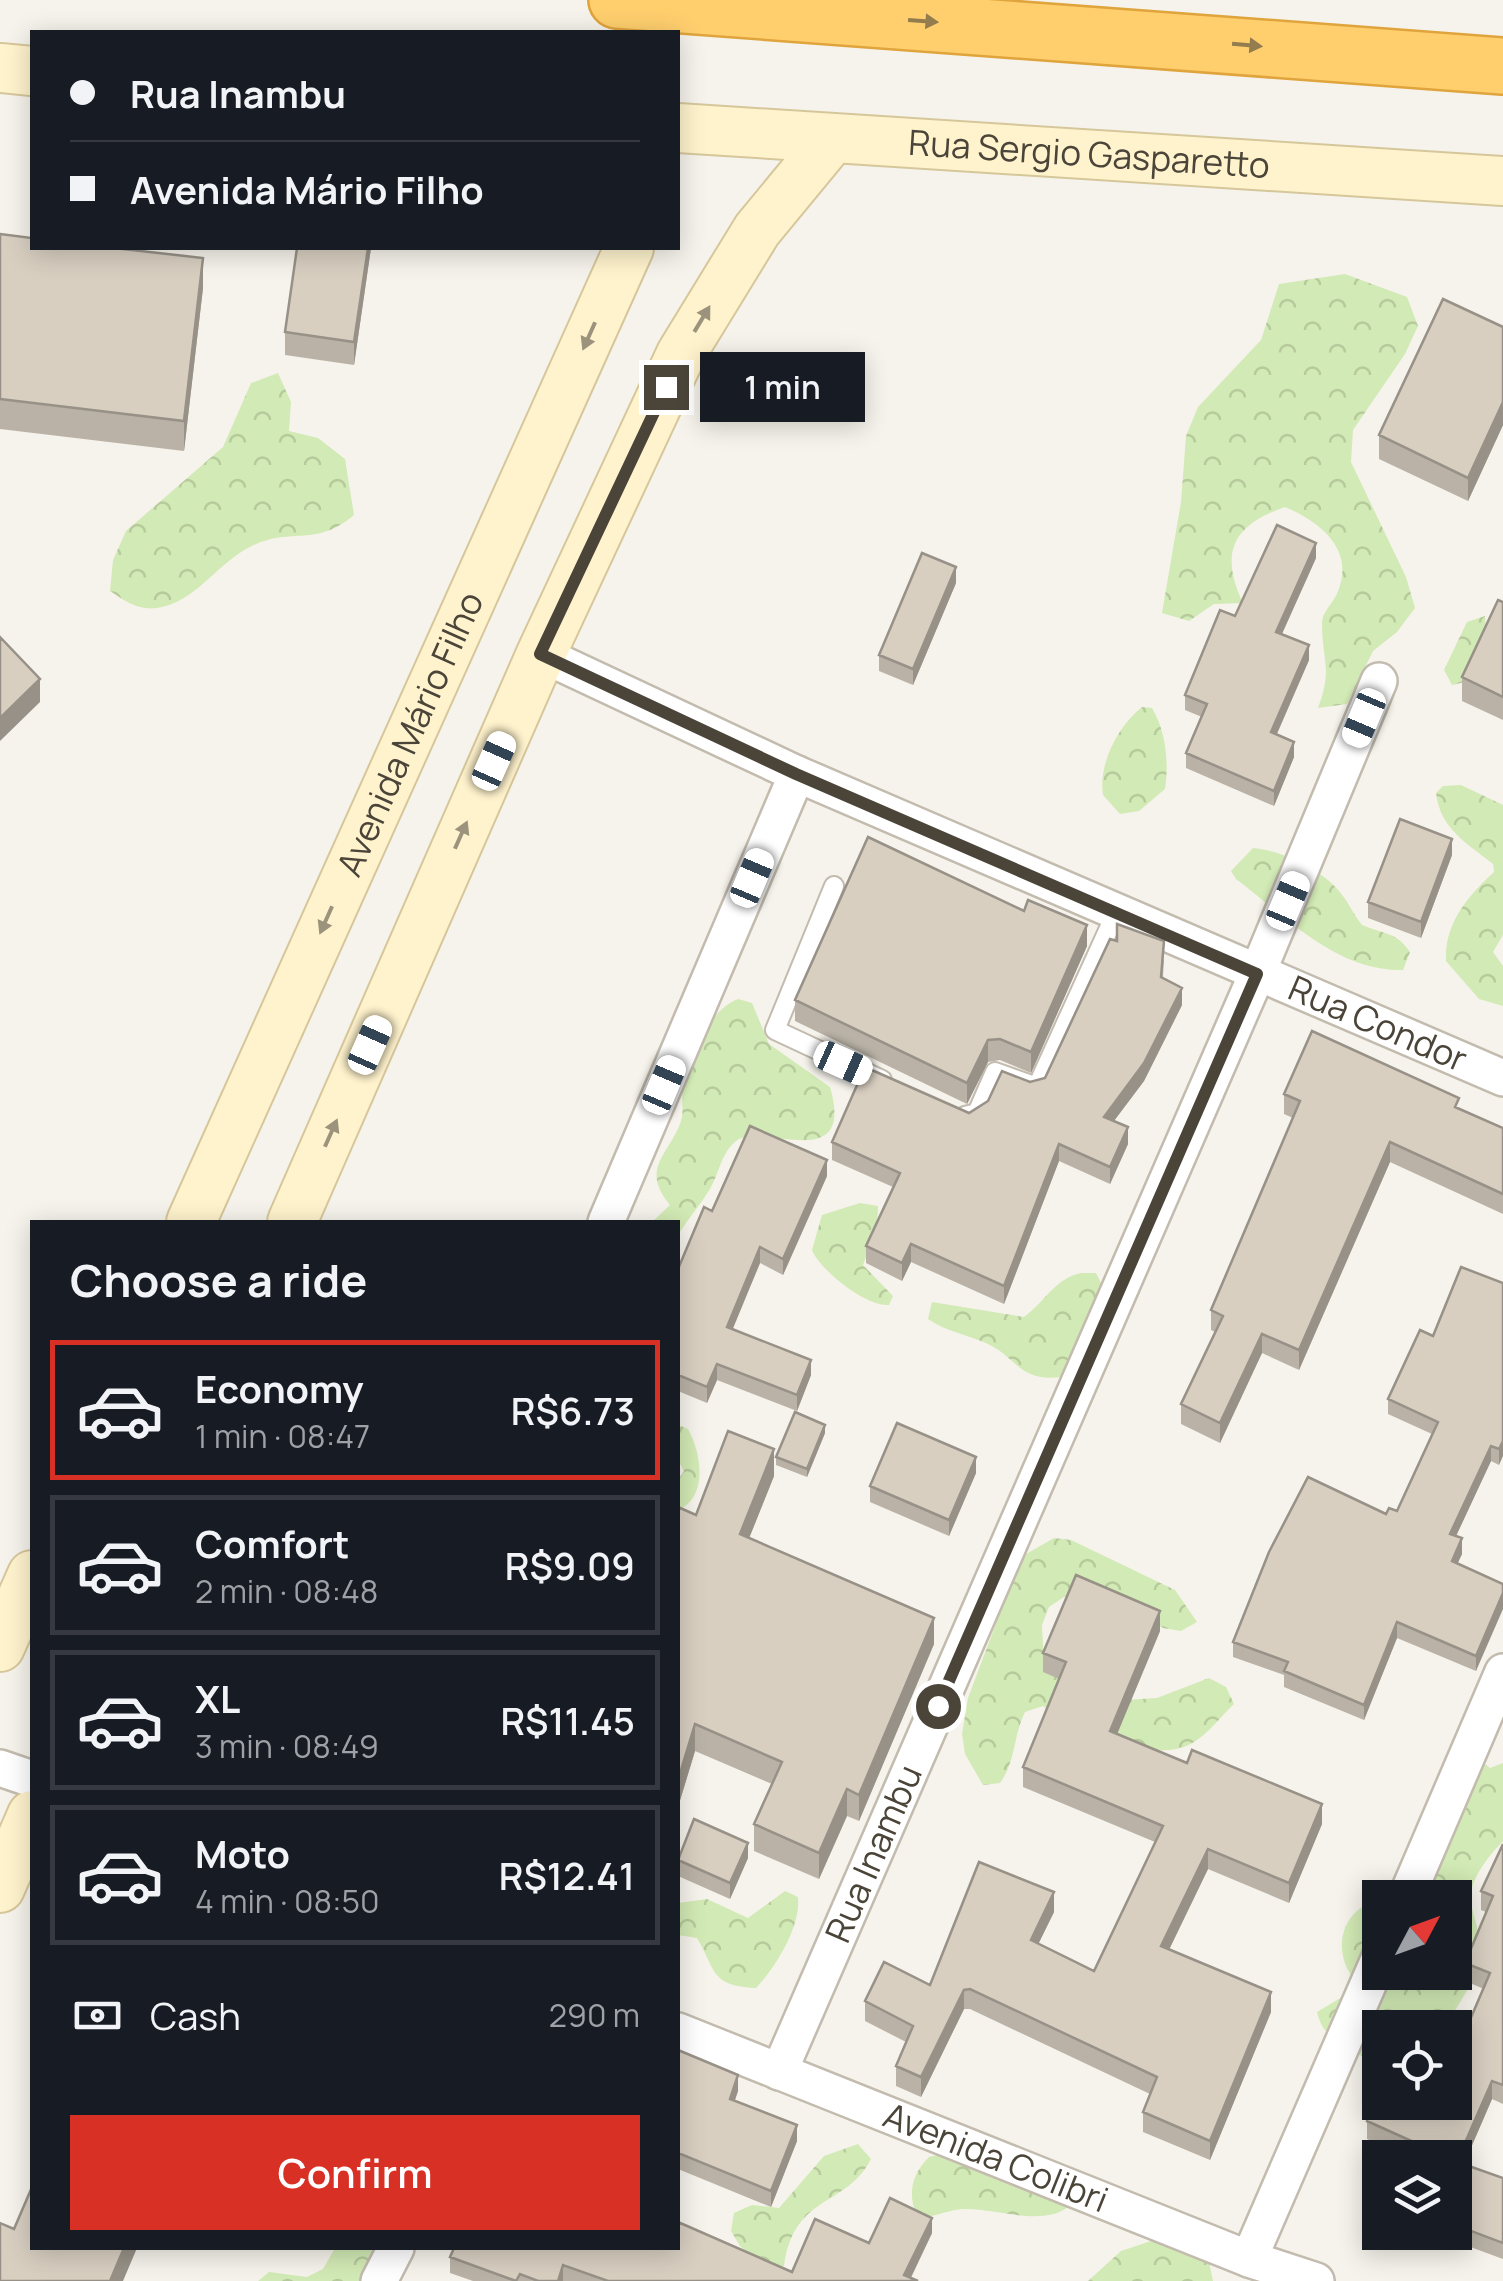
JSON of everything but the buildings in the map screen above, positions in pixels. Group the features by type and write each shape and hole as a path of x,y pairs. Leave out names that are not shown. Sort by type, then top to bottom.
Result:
{"highway":[{"path":"616,0 1503,66"}],"main road":[{"path":"0,68 30,71"},
{"name":"Rua Sergio Gasparetto","path":"680,132 832,138 1503,181"},
{"path":"293,1220 540,654 681,354 756,230 832,138"},
{"name":"Avenida Mário Filho","path":"192,1220 627,250"},
{"path":"0,1647 30,1580"},
{"path":"0,1888 30,1820"}],"street":[{"name":"Rua Condor","path":"540,654 796,774 1503,1078"},
{"name":"Rua Inambu","path":"779,2072 1257,974 1379,682"},
{"path":"607,1220 796,774"},
{"path":"1414,1880 1503,1672"},
{"path":"0,1768 30,1778"},
{"path":"1249,2259 1366,1990"},
{"name":"Avenida Colibri","path":"680,2031 1249,2259 1316,2281"},
{"path":"379,2281 395,2250"}],"lane":[{"path":"834,886 775,1030 900,1088"},
{"path":"952,1110 969,1118 977,1113 995,1072 1037,1088 1116,913"}],"green space":[{"path":"1345,274 1407,297 1418,326 1405,354 1353,430 1351,462 1406,577 1415,608 1397,632 1373,651 1347,704 1318,708 1326,674 1322,619 1336,596 1342,566 1333,541 1312,521 1285,507 1253,522 1243,532 1232,555 1232,569 1243,603 1214,604 1189,621 1162,613 1181,502 1186,436 1198,407 1261,340 1279,284"},
{"path":"278,373 291,402 289,431 318,438 345,459 354,515 326,531 263,541 248,548 188,595 166,606 137,606 110,591 113,560 126,531 223,447 251,383"},
{"path":"1485,616 1487,646 1470,681 1452,685 1444,670 1467,622"},
{"path":"1142,707 1152,708 1163,737 1165,789 1139,811 1120,814 1103,795 1104,771 1118,735"},
{"path":"1461,785 1503,805 1503,935 1493,952 1503,966 1503,1006 1479,999 1446,961 1454,922 1467,900 1494,872 1493,864 1449,826 1439,806 1436,793 1443,786"},
{"path":"1253,848 1275,852 1322,875 1342,895 1362,925 1395,937 1405,945 1410,952 1403,970 1356,962 1334,952 1236,879 1231,871"},
{"path":"738,999 752,1003 769,1044 830,1087 834,1114 830,1130 818,1138 748,1137 736,1141 680,1232 680,1220 654,1220 670,1205 661,1192 657,1171 681,1121 683,1089 695,1050 709,1024"},
{"path":"860,1203 878,1206 877,1228 863,1265 893,1296 889,1305 868,1300 845,1286 812,1250 822,1215"},
{"path":"1081,1273 1096,1273 1103,1287 1068,1376 1051,1378 1028,1373 994,1347 928,1319 932,1302 1024,1317 1057,1285"},
{"path":"680,1426 688,1429 693,1439 699,1473 694,1495 680,1509 680,1477 684,1471 680,1464"},
{"path":"1054,1538 1071,1540 1175,1590 1197,1622 1181,1631 1163,1628 1127,1604 1064,1597 1049,1607 1042,1625 1044,1668 1108,1701 1157,1698 1209,1678 1226,1687 1234,1704 1194,1742 1178,1749 1159,1750 1095,1735 1043,1706 1025,1712 1000,1783 983,1785 965,1754 962,1734 968,1698 1021,1557"},
{"path":"1476,1756 1490,1768 1503,1763 1503,1841 1484,1864 1472,1891 1472,1880 1401,1880"},
{"path":"785,1891 798,1897 791,1933 779,1958 756,1988 722,1980 697,1938 680,1935 680,1903 707,1899 748,1918"},
{"path":"1362,1908 1362,1990 1468,1990 1456,2010 1362,2010 1362,2056 1327,2032 1317,2012 1347,1994 1351,1975 1342,1941 1344,1930"},
{"path":"1472,1908 1479,1950 1472,1980"},
{"path":"858,2144 871,2159 848,2186 798,2225 784,2266 766,2269 740,2246 731,2231 734,2213 752,2205 779,2208 824,2156"},
{"path":"942,2154 1067,2202 1068,2207 1045,2216 965,2209 917,2216 912,2200 915,2177 929,2157"},
{"path":"1157,2239 1209,2262 1213,2281 1088,2281 1121,2251"},
{"path":"334,2250 378,2250 364,2281 258,2281 269,2272 307,2277 323,2269"}],"route":[{"path":"666,387 540,654 796,774 1257,974 938,1706"}]}
